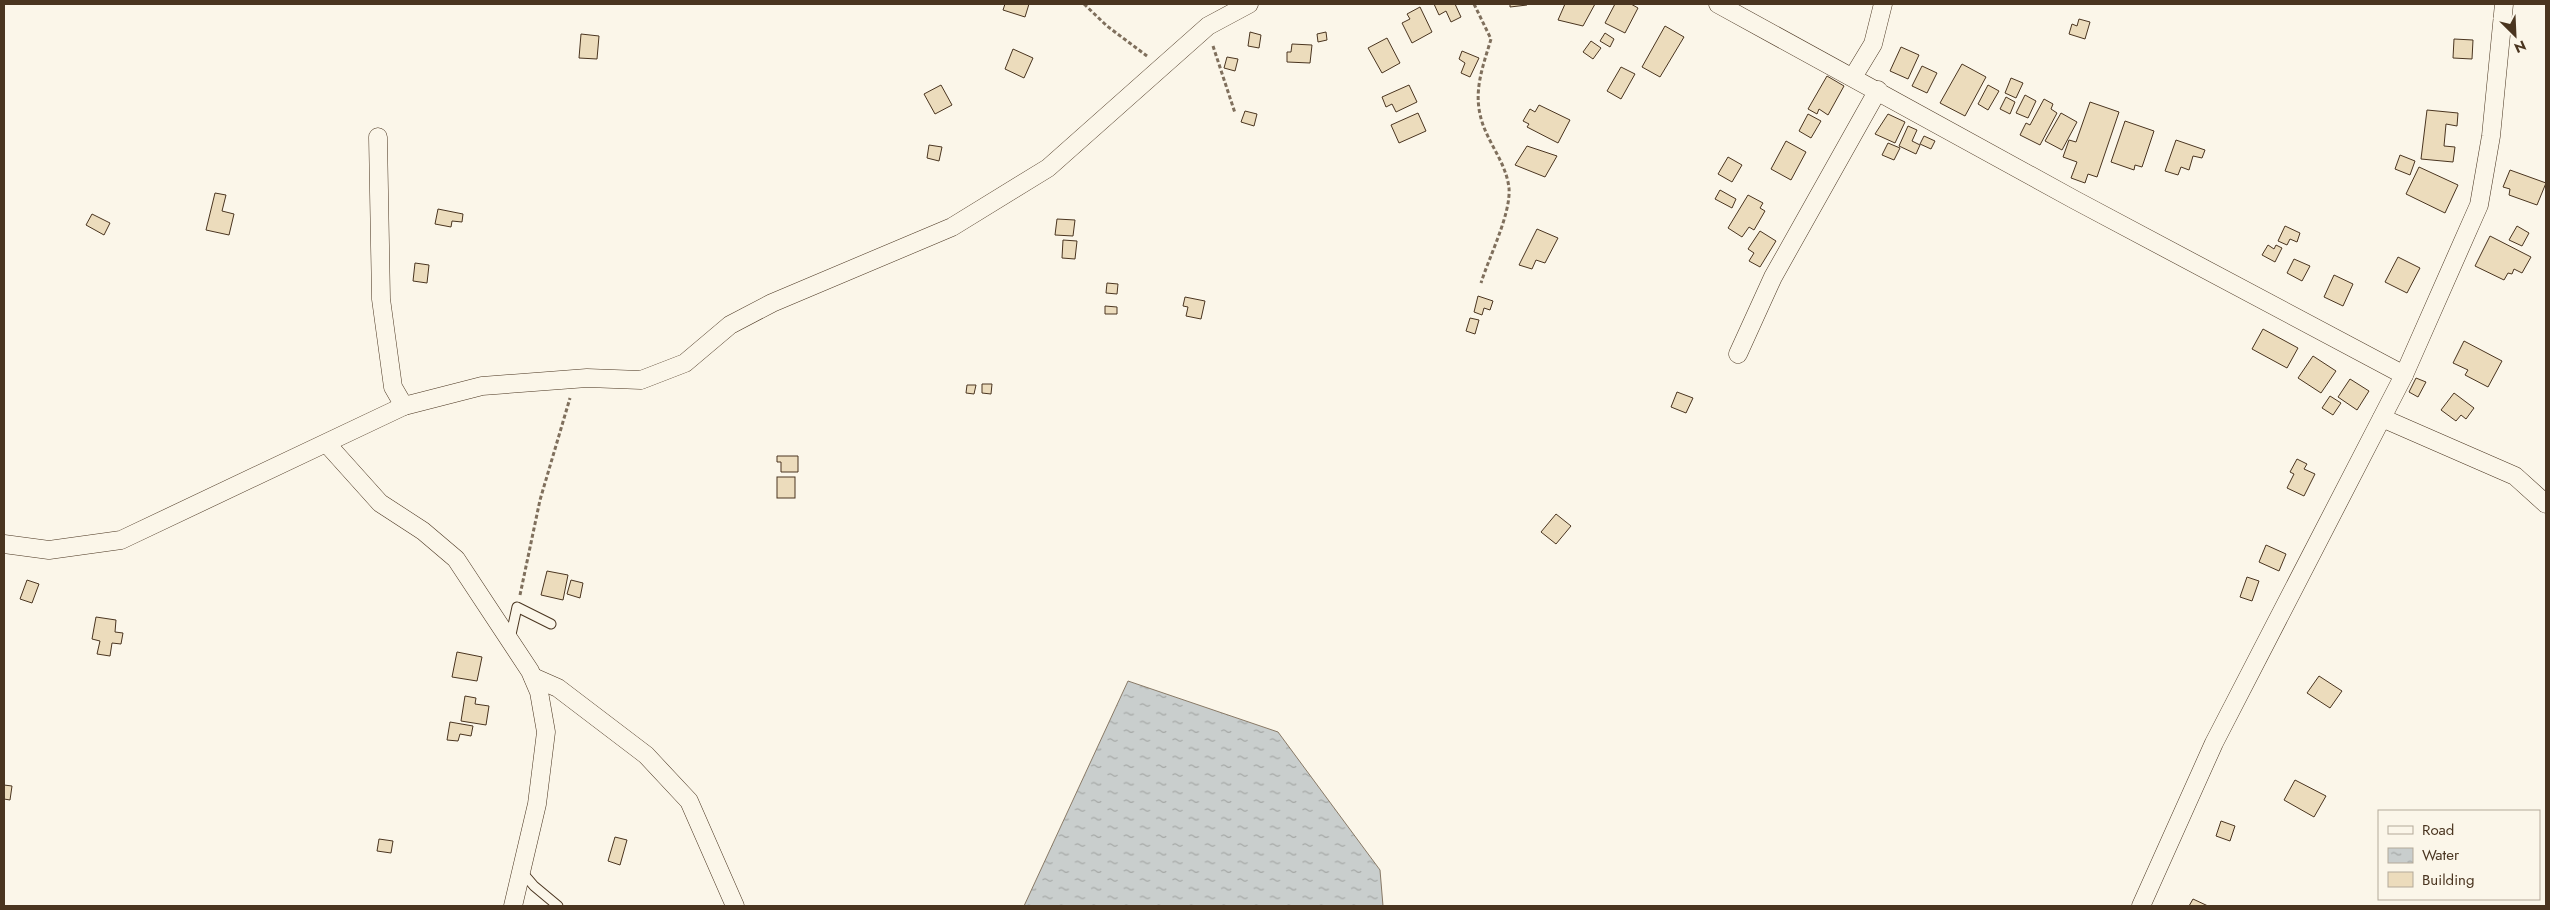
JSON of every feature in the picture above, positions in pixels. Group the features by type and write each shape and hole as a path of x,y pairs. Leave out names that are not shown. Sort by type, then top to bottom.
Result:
{"street":[{"path":"4,544 49,550 121,540 404,406 482,386 587,378 641,380 685,363 730,325 772,303 952,227 1048,168 1208,26 1249,4"},
{"path":"1718,4 1878,90 2075,200 2404,375"},
{"path":"1853,77 1873,44 1883,4"},
{"path":"2141,906 2214,743 2404,375 2479,205 2491,136 2504,4"},
{"path":"1738,354 1773,277 1878,90"},
{"path":"378,137 381,299 393,387 404,406"},
{"path":"2382,418 2516,476 2546,504"},
{"path":"327,444 380,503 423,532 456,559 510,639 533,677 539,692 546,732 537,804 513,906"},
{"path":"533,677 558,688 646,755 689,801 735,906"}],"lane":[{"path":"510,639 517,607 552,624"},
{"path":"521,872 534,886 558,906"}],"path":[{"path":"1084,4 1107,26 1161,67"},
{"path":"1474,4 1491,39 1479,80 1480,114 1506,172 1509,189 1508,209 1480,283"},
{"path":"1208,26 1219,68 1235,113"},
{"path":"517,607 540,500 568,400 587,378"}],"water":[{"path":"1128,681 1278,732 1380,870 1383,906 1024,906"}],"building":[{"path":"1005,4 1029,4 1025,17 1003,10"},
{"path":"1434,4 1455,4 1461,17 1451,22 1446,11 1439,15"},
{"path":"1510,4 1527,4 1527,5 1510,7"},
{"path":"1565,4 1595,4 1583,26 1558,20"},
{"path":"1615,4 1631,4 1638,8 1625,33 1605,23"},
{"path":"1420,7 1432,32 1412,43 1402,23 1410,19 1407,14"},
{"path":"2079,19 2090,22 2085,39 2069,34 2072,24 2077,26"},
{"path":"1665,26 1684,37 1660,77 1642,67"},
{"path":"1250,32 1261,35 1259,48 1248,46"},
{"path":"1326,32 1327,40 1318,42 1317,34"},
{"path":"1605,33 1614,39 1610,47 1600,41"},
{"path":"581,34 599,36 597,59 579,58"},
{"path":"1387,38 1400,63 1382,73 1368,48"},
{"path":"2454,39 2473,40 2472,59 2453,58"},
{"path":"1591,41 1601,48 1593,59 1583,52"},
{"path":"1292,44 1312,45 1310,63 1287,62 1287,52 1291,52"},
{"path":"1901,47 1919,55 1908,79 1890,71"},
{"path":"1013,49 1033,58 1024,78 1005,69"},
{"path":"1462,51 1479,58 1470,77 1461,73 1465,63 1459,59"},
{"path":"1227,57 1238,59 1235,71 1224,68"},
{"path":"1962,64 1986,77 1965,116 1940,103"},
{"path":"1922,66 1937,73 1927,93 1912,86"},
{"path":"1621,67 1635,74 1621,99 1607,91"},
{"path":"1827,76 1844,86 1828,115 1819,109 1817,114 1808,109"},
{"path":"2011,78 2023,83 2016,98 2005,93"},
{"path":"941,85 952,105 935,114 924,94"},
{"path":"1409,85 1417,102 1396,112 1392,104 1386,107 1382,97"},
{"path":"1988,85 1999,91 1988,110 1978,104"},
{"path":"2025,95 2036,101 2028,118 2016,113"},
{"path":"2006,97 2015,102 2010,114 2000,109"},
{"path":"2044,99 2053,104 2051,109 2057,113 2040,145 2020,135 2026,123 2030,125"},
{"path":"2090,102 2119,112 2097,177 2088,174 2085,183 2071,178 2077,162 2063,157 2069,140 2076,142"},
{"path":"1539,105 1570,120 1558,143 1527,127 1529,124 1523,121 1530,109 1535,112"},
{"path":"2427,110 2458,113 2457,126 2446,124 2444,146 2455,147 2453,162 2421,159"},
{"path":"1245,111 1257,114 1254,126 1241,122"},
{"path":"1418,113 1426,131 1399,143 1391,125"},
{"path":"2061,113 2077,122 2062,150 2045,141"},
{"path":"1808,114 1821,121 1811,138 1799,131"},
{"path":"1888,114 1905,122 1895,143 1875,134"},
{"path":"2125,121 2154,131 2142,167 2135,165 2134,170 2111,162"},
{"path":"1908,126 1917,130 1912,141 1920,145 1916,154 1899,146"},
{"path":"1924,136 1935,141 1931,149 1920,144"},
{"path":"2176,140 2205,150 2202,158 2193,156 2189,170 2181,167 2178,175 2165,171"},
{"path":"1786,141 1806,152 1791,180 1771,169"},
{"path":"1888,143 1900,148 1894,160 1882,155"},
{"path":"929,145 942,147 939,161 927,158"},
{"path":"1527,146 1557,156 1545,177 1515,165"},
{"path":"2400,155 2415,161 2410,175 2395,169"},
{"path":"1728,157 1742,165 1732,182 1718,174"},
{"path":"2419,167 2458,185 2445,213 2406,194"},
{"path":"2510,170 2546,183 2537,205 2509,195 2510,189 2503,187"},
{"path":"1720,190 1736,199 1732,208 1715,199"},
{"path":"215,193 226,195 222,211 234,214 229,235 206,230"},
{"path":"1748,195 1763,203 1760,208 1765,211 1754,230 1749,227 1742,237 1728,228"},
{"path":"438,209 463,214 462,222 452,221 451,227 435,224"},
{"path":"92,214 110,223 104,235 86,225"},
{"path":"1057,219 1075,220 1073,236 1055,235"},
{"path":"2285,226 2300,233 2297,242 2290,239 2287,245 2278,241"},
{"path":"2517,226 2529,233 2522,246 2509,240"},
{"path":"1537,229 1558,238 1545,263 1536,260 1532,269 1519,265"},
{"path":"1760,231 1776,241 1760,267 1749,261 1754,253 1748,249"},
{"path":"2490,236 2531,257 2522,273 2514,269 2512,274 2508,273 2504,280 2475,266"},
{"path":"1063,240 1077,241 1075,259 1062,258"},
{"path":"2268,245 2274,249 2276,245 2282,248 2275,262 2262,255"},
{"path":"2398,257 2420,268 2407,293 2385,282"},
{"path":"2294,259 2310,266 2302,281 2287,273"},
{"path":"415,263 429,265 427,283 413,281"},
{"path":"2334,275 2353,284 2343,306 2324,297"},
{"path":"1107,283 1118,284 1117,294 1106,293"},
{"path":"1478,296 1493,301 1490,310 1484,308 1482,315 1474,312"},
{"path":"1185,297 1205,301 1201,319 1186,316 1188,307 1183,306"},
{"path":"1105,306 1117,307 1117,314 1105,314"},
{"path":"1470,318 1479,320 1475,334 1466,331"},
{"path":"2263,329 2298,348 2287,368 2252,349"},
{"path":"2464,341 2502,361 2488,387 2465,375 2468,370 2453,363"},
{"path":"2313,356 2336,371 2321,393 2298,378"},
{"path":"2416,378 2426,382 2418,397 2409,392"},
{"path":"2350,379 2369,391 2357,410 2338,397"},
{"path":"982,384 992,384 991,394 982,393"},
{"path":"967,385 976,385 974,394 966,393"},
{"path":"1677,392 1693,398 1686,413 1671,407"},
{"path":"2454,393 2474,408 2466,419 2461,415 2456,421 2441,410"},
{"path":"2330,396 2341,403 2333,415 2322,408"},
{"path":"777,456 798,456 798,472 781,472 781,462 777,462"},
{"path":"2297,459 2307,464 2304,469 2315,474 2304,496 2287,488 2294,474 2290,472"},
{"path":"777,477 795,477 795,498 777,498"},
{"path":"1556,514 1571,526 1556,544 1541,532"},
{"path":"2266,545 2286,554 2279,571 2259,562"},
{"path":"547,571 568,575 563,600 541,595"},
{"path":"2247,577 2259,581 2252,601 2240,597"},
{"path":"27,580 39,584 32,603 20,599"},
{"path":"571,580 583,583 580,598 567,594"},
{"path":"96,617 116,620 115,632 123,633 121,644 112,643 110,656 97,654 100,641 92,639"},
{"path":"457,652 482,657 477,681 452,677"},
{"path":"2319,676 2342,691 2330,708 2307,693"},
{"path":"465,696 476,698 475,704 489,706 486,725 461,721"},
{"path":"450,722 473,726 471,736 460,734 458,741 447,740"},
{"path":"2295,780 2326,796 2314,817 2284,800"},
{"path":"4,785 12,786 10,800 4,799"},
{"path":"2221,821 2235,826 2230,841 2216,836"},
{"path":"615,837 627,840 620,865 608,861"},
{"path":"379,839 393,841 391,853 377,851"},
{"path":"2193,899 2208,906 2189,906"}]}
